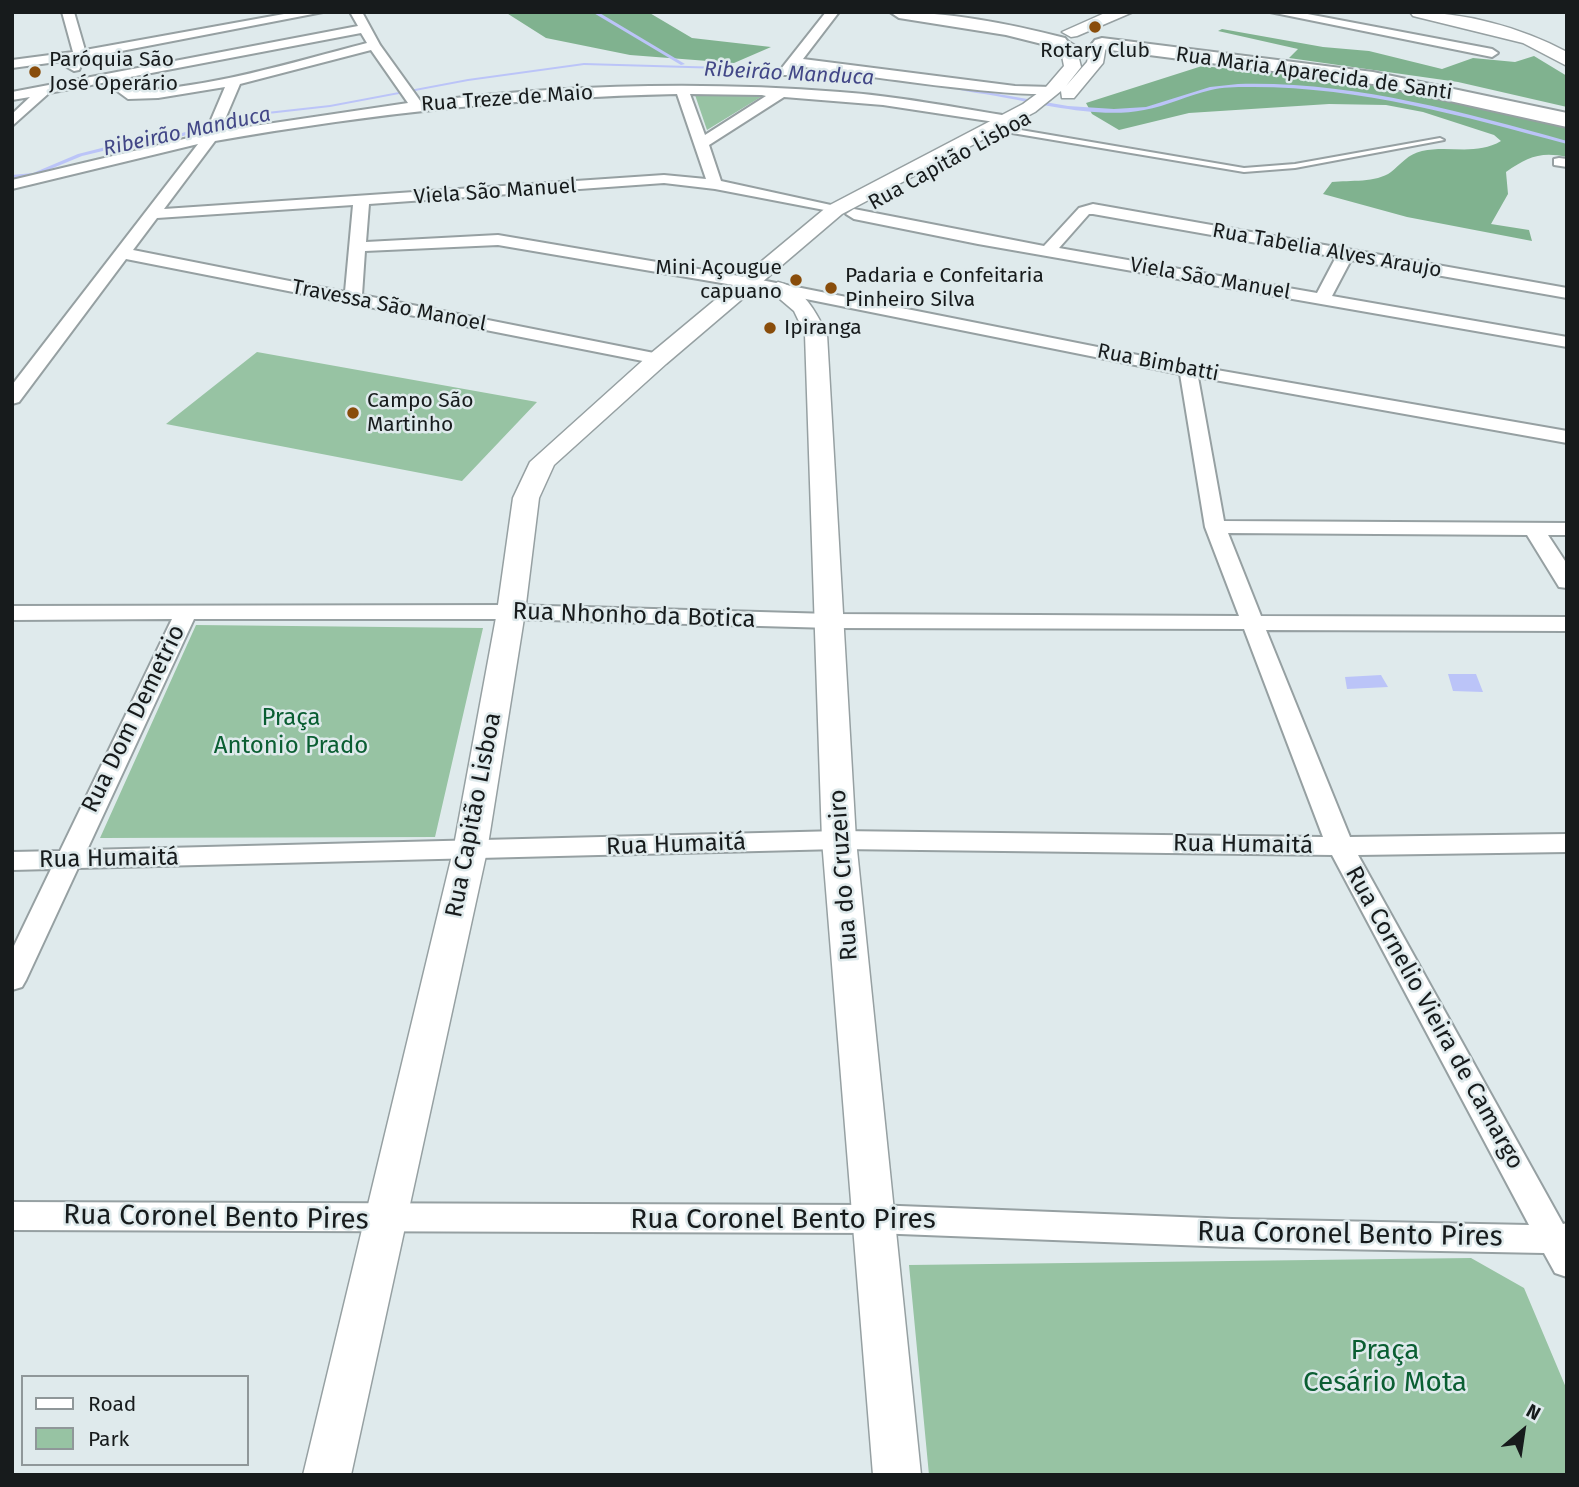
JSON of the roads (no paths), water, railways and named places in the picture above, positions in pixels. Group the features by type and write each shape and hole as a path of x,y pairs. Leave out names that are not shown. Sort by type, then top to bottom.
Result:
{"main road":[{"path":"898,12 1066,40 1100,41 1117,14"},
{"path":"943,12 1066,40 1117,14"},
{"path":"1419,12 1530,39 1567,60"},
{"name":"Rua Maria Aparecida de Santi","path":"1100,41 1388,75 1567,113"},
{"name":"Rua Maria Aparecida de Santi","path":"1100,41 1373,78 1567,120"}],"street":[{"path":"12,122 41,91 67,75 80,55 68,12"},
{"path":"12,64 80,55 317,12"},
{"path":"356,12 374,45 413,101"},
{"path":"740,91 788,70 834,12"},
{"path":"1276,12 1492,53"},
{"path":"12,96 364,29"},
{"name":"Rua Capitão Lisboa","path":"1045,101 1073,67 1066,40"},
{"name":"Rua Capitão Lisboa","path":"327,1475 470,851 511,612 526,498 543,462 658,359 764,285 781,257 845,212 1009,125 1045,101 1081,82 1095,62 1100,41"},
{"path":"119,76 118,85 121,91 136,96 234,81 374,45"},
{"path":"788,70 809,94"},
{"path":"788,70 1015,90 1045,101"},
{"path":"12,398 153,214 216,126 234,81"},
{"path":"682,90 715,184"},
{"name":"Rua Treze de Maio","path":"12,186 216,126 413,101 682,90 740,91 885,101 1009,125"},
{"path":"702,143 780,93"},
{"name":"Viela São Manuel","path":"153,214 361,202 664,179 715,184 1048,251 1567,342"},
{"path":"354,300 355,247 361,202"},
{"name":"Rua Tabelia Alves Araujo","path":"1048,251 1088,209 1567,293"},
{"name":"Rua Bimbatti","path":"355,247 498,240 764,285 1188,370 1567,437"},
{"name":"Travessa São Manoel","path":"121,253 658,359"},
{"path":"1322,299 1345,256"},
{"name":"Rua do Cruzeiro","path":"764,285 803,308 816,334 839,841 897,1475"},
{"name":"Rua Cornelio Vieira de Camargo","path":"1188,370 1215,527 1256,625 1340,846 1562,1246"},
{"path":"1215,527 1567,530"},
{"path":"1534,529 1567,582"},
{"name":"Rua Dom Demetrio","path":"12,980 187,611"},
{"name":"Rua Nhonho da Botica","path":"12,613 511,612 831,621 1256,625 1567,624"},
{"name":"Rua Humaitá","path":"12,861 839,841 1340,846 1567,843"},
{"name":"Rua Coronel Bento Pires","path":"12,1216 874,1219 1562,1246"}],"lane":[{"path":"1009,125 1244,170 1295,166 1440,140"}],"water":[{"path":"1448,674 1476,674 1483,692 1453,691"},
{"path":"1381,675 1388,687 1347,689 1345,677"}],"waterway":[{"path":"594,12 683,64"},
{"name":"Ribeirão Manduca","path":"12,177 34,174 80,155 157,136 183,134 240,116 330,106 468,80 584,64 758,69 886,78"},
{"name":"Ribeirão Manduca","path":"952,87 1068,107 1114,111 1146,108 1220,87 1255,85 1318,88 1390,98 1567,143"}],"place":[{"name":"Rotary Club","path":"1095,27"},
{"name":"Paróquia São José Operário","path":"35,72"},
{"name":"Mini Açougue capuano","path":"796,280"},
{"name":"Padaria e Confeitaria Pinheiro Silva","path":"831,288"},
{"name":"Ipiranga","path":"770,328"},
{"name":"Campo São Martinho","path":"353,413"}],"park label":[{"name":"Praça Antonio Prado","path":"291,732"},
{"name":"Praça Cesário Mota","path":"1385,1367"}]}
